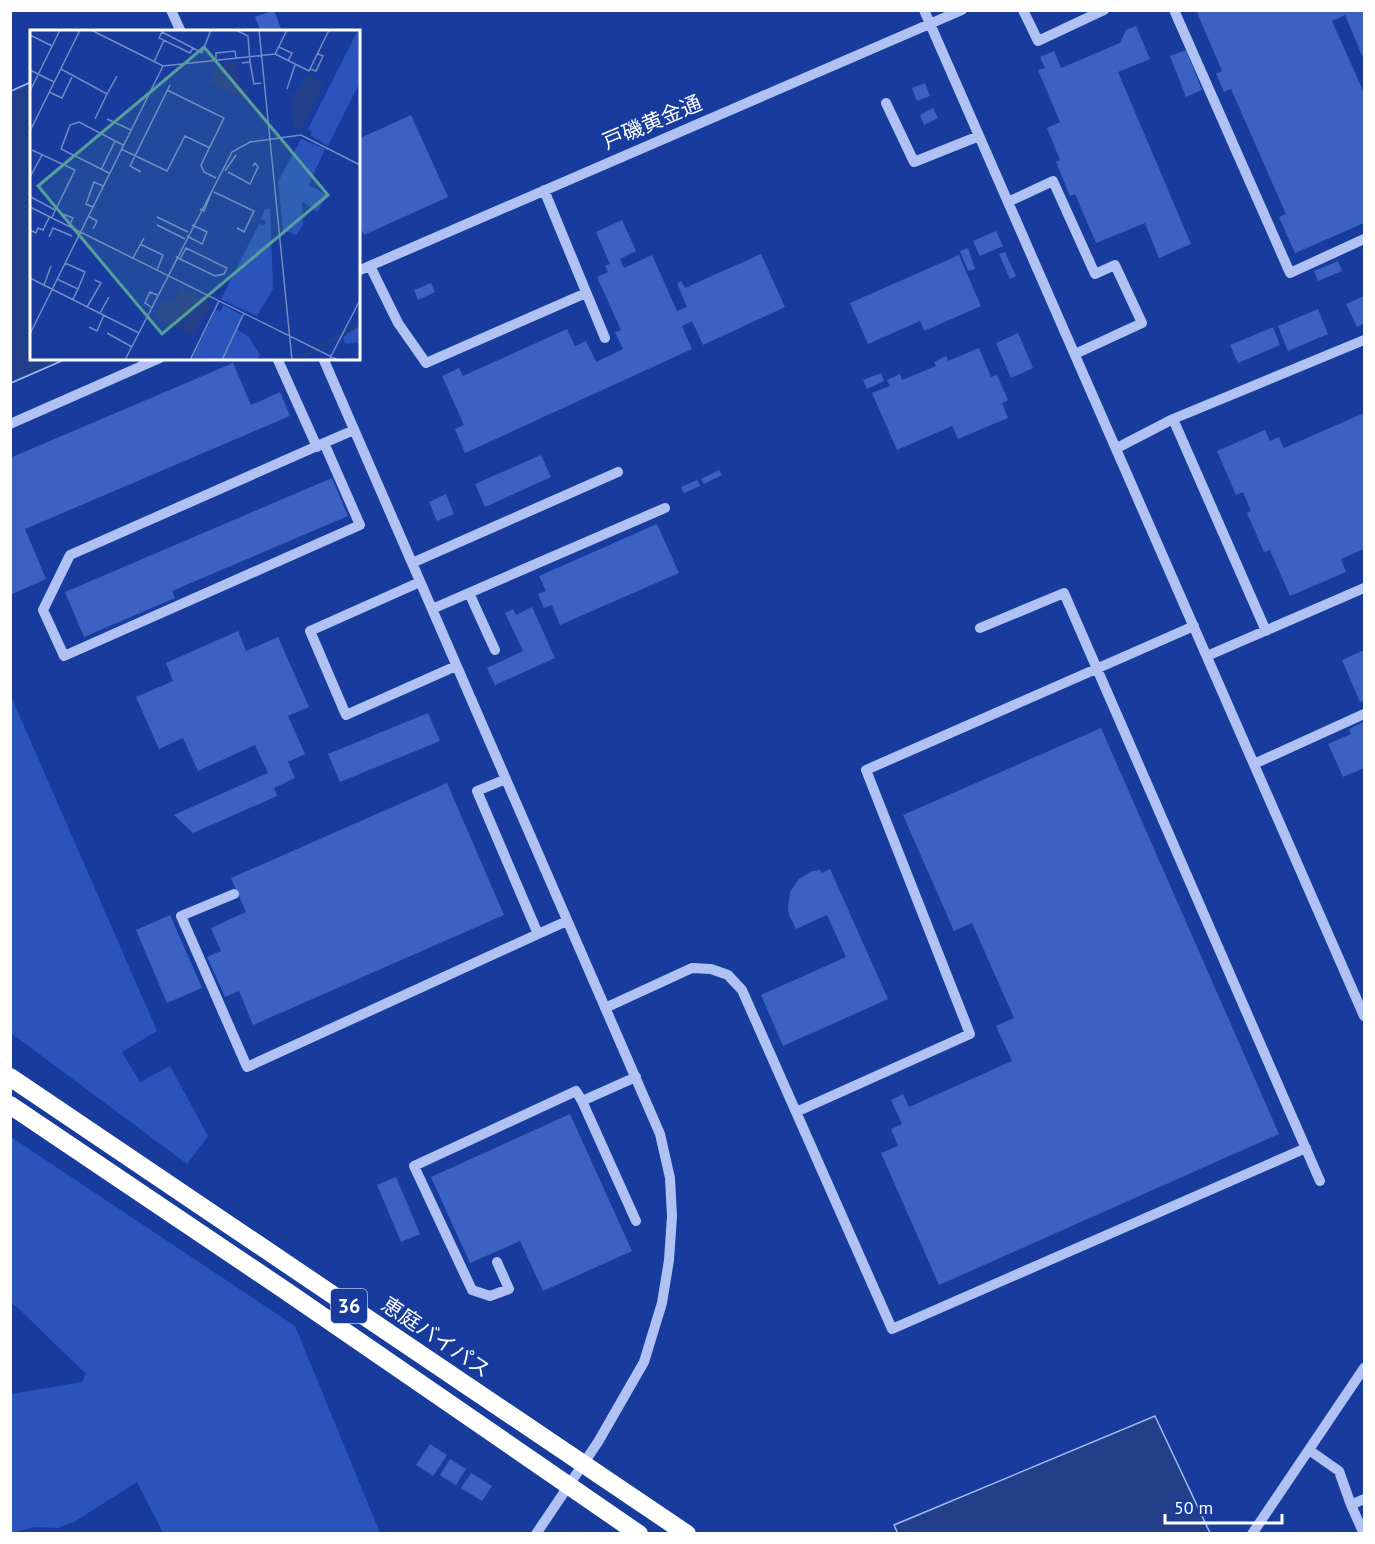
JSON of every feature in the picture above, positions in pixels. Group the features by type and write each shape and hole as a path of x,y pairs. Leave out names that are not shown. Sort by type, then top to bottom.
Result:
{"highway":[{"name":"恵庭バイパス","path":"10,1077 687,1533"},
{"name":"36","path":"10,1105 639,1533"}],"street":[{"path":"171,10 180,30"},
{"path":"924,10 1365,1016"},
{"name":"戸磯黄金通","path":"360,270 962,10"},
{"path":"1023,10 1038,41 1104,10"},
{"path":"1174,10 1290,273 1365,239"},
{"path":"886,103 914,162 979,136"},
{"path":"1008,202 1053,181 1095,274 1115,265 1142,323 1075,354"},
{"path":"544,190 604,338"},
{"path":"370,266 398,323 426,363 586,293"},
{"path":"1117,448 1173,419 1365,340"},
{"path":"10,424 155,360"},
{"path":"278,360 321,445 360,525 64,656 43,610 70,555 321,445 354,430"},
{"path":"324,360 636,1077 660,1134 670,1179 672,1216 669,1260 662,1303 644,1362 598,1442 536,1533"},
{"path":"1173,419 1266,631"},
{"path":"412,563 618,472"},
{"path":"432,609 665,508"},
{"path":"420,582 310,631 314,641 346,715 456,666"},
{"path":"1208,656 1365,588"},
{"path":"980,628 1064,592 1320,1181"},
{"path":"469,593 495,650"},
{"path":"796,1112 970,1034 866,770 1194,626"},
{"path":"1254,764 1365,714"},
{"path":"506,779 477,791 537,934"},
{"path":"234,894 182,916 247,1067 567,921"},
{"path":"605,1008 692,968 711,969 728,975 742,990 892,1329 1306,1148"},
{"path":"582,1101 636,1077"},
{"path":"497,1262 509,1288 490,1296 472,1290 414,1166 576,1091 636,1221"},
{"path":"1252,1533 1365,1368"},
{"path":"1309,1450 1339,1471 1364,1533"},
{"path":"1351,1505 1365,1500"}],"shaded area":[{"path":"30,82 30,360 64,360 11,383 11,91"},
{"path":"10,694 157,1031 122,1052 140,1082 170,1066 208,1136 187,1164 11,1033"},
{"path":"11,1137 295,1326 380,1533 163,1533 137,1482 74,1522 58,1528 34,1527 11,1533 11,1394 82,1382 86,1374 11,1303"},
{"path":"1155,1416 1210,1533 898,1534 894,1525"}],"building":[{"path":"274,10 281,30 260,30 255,17"},
{"path":"1196,10 1364,10 1364,60 1345,15 1332,21 1364,93 1364,223 1295,253 1279,217 1286,214 1231,89 1224,92 1216,74 1222,71"},
{"path":"1136,26 1150,59 1118,72 1191,244 1159,258 1145,223 1096,243 1075,194 1070,196 1056,162 1060,160 1047,128 1060,122 1038,70 1045,68 1040,57 1054,51 1061,68 1120,43 1126,30"},
{"path":"1186,50 1202,90 1186,97 1170,56"},
{"path":"925,83 930,96 917,101 912,88"},
{"path":"933,108 938,118 924,125 920,115"},
{"path":"411,115 448,197 364,235 360,227 360,138"},
{"path":"622,220 636,251 620,259 624,268 652,255 677,311 687,307 677,283 681,281 685,288 761,254 785,307 703,345 692,321 682,326 692,349 465,453 455,429 464,425 442,376 459,368 463,376 567,329 575,346 586,341 596,362 623,349 615,332 621,330 597,277 608,272 605,266 610,264 596,232"},
{"path":"996,231 1003,246 980,256 973,241"},
{"path":"968,248 975,269 968,271 960,251"},
{"path":"1005,252 1016,276 1010,279 999,254"},
{"path":"959,255 981,306 924,331 920,321 868,344 850,303"},
{"path":"1338,261 1342,271 1318,281 1314,271"},
{"path":"431,283 435,292 418,300 414,290"},
{"path":"1364,296 1364,323 1357,327 1346,304"},
{"path":"1318,309 1328,334 1288,351 1278,326"},
{"path":"1273,327 1280,345 1238,363 1230,345"},
{"path":"1018,333 1033,368 1011,378 996,343"},
{"path":"979,348 991,377 997,375 1008,400 1002,403 1008,418 958,439 952,426 897,450 872,393 890,386 887,380 900,374 902,380 936,366 934,362 946,356 948,361"},
{"path":"233,363 251,405 280,392 290,416 25,529 46,579 10,595 10,458"},
{"path":"881,373 884,381 867,389 863,380"},
{"path":"1364,413 1364,549 1341,559 1346,572 1290,596 1270,550 1264,552 1247,513 1251,511 1243,492 1236,495 1217,451 1265,430 1270,441 1279,437 1284,448"},
{"path":"541,455 551,477 485,507 475,484"},
{"path":"719,470 722,475 704,484 701,479"},
{"path":"332,478 348,516 172,591 175,598 84,637 65,592"},
{"path":"697,480 700,486 684,493 681,487"},
{"path":"446,494 454,514 437,521 429,502"},
{"path":"657,524 679,573 560,625 552,605 544,608 538,594 546,591 539,576"},
{"path":"532,607 555,658 495,685 487,668 523,651 505,613 513,609 516,615"},
{"path":"238,631 246,651 278,637 309,707 288,716 305,754 288,762 295,778 274,788 277,796 193,833 174,815 268,773 255,745 198,771 183,738 159,749 136,697 173,681 166,663"},
{"path":"1364,650 1364,700 1360,702 1342,660"},
{"path":"428,713 440,741 340,782 328,754"},
{"path":"1364,722 1364,768 1343,777 1328,744 1351,734 1349,729"},
{"path":"1101,728 1279,1134 939,1285 881,1153 898,1146 891,1129 902,1124 891,1100 903,1094 909,1107 1012,1061 996,1026 1014,1018 972,923 954,931 903,815"},
{"path":"447,783 504,915 253,1025 239,991 225,997 207,957 221,951 211,928 246,912 231,878"},
{"path":"830,869 888,999 783,1046 761,995 846,957 827,915 796,929 789,915 790,892 799,879 812,871 820,870 822,873"},
{"path":"170,915 202,988 167,1003 136,930"},
{"path":"570,1114 632,1251 543,1291 520,1241 470,1263 431,1177"},
{"path":"396,1177 420,1234 401,1242 377,1185"},
{"path":"430,1444 447,1455 433,1476 416,1465"},
{"path":"450,1459 466,1469 456,1485 440,1475"},
{"path":"471,1473 492,1486 482,1501 461,1488"}]}
